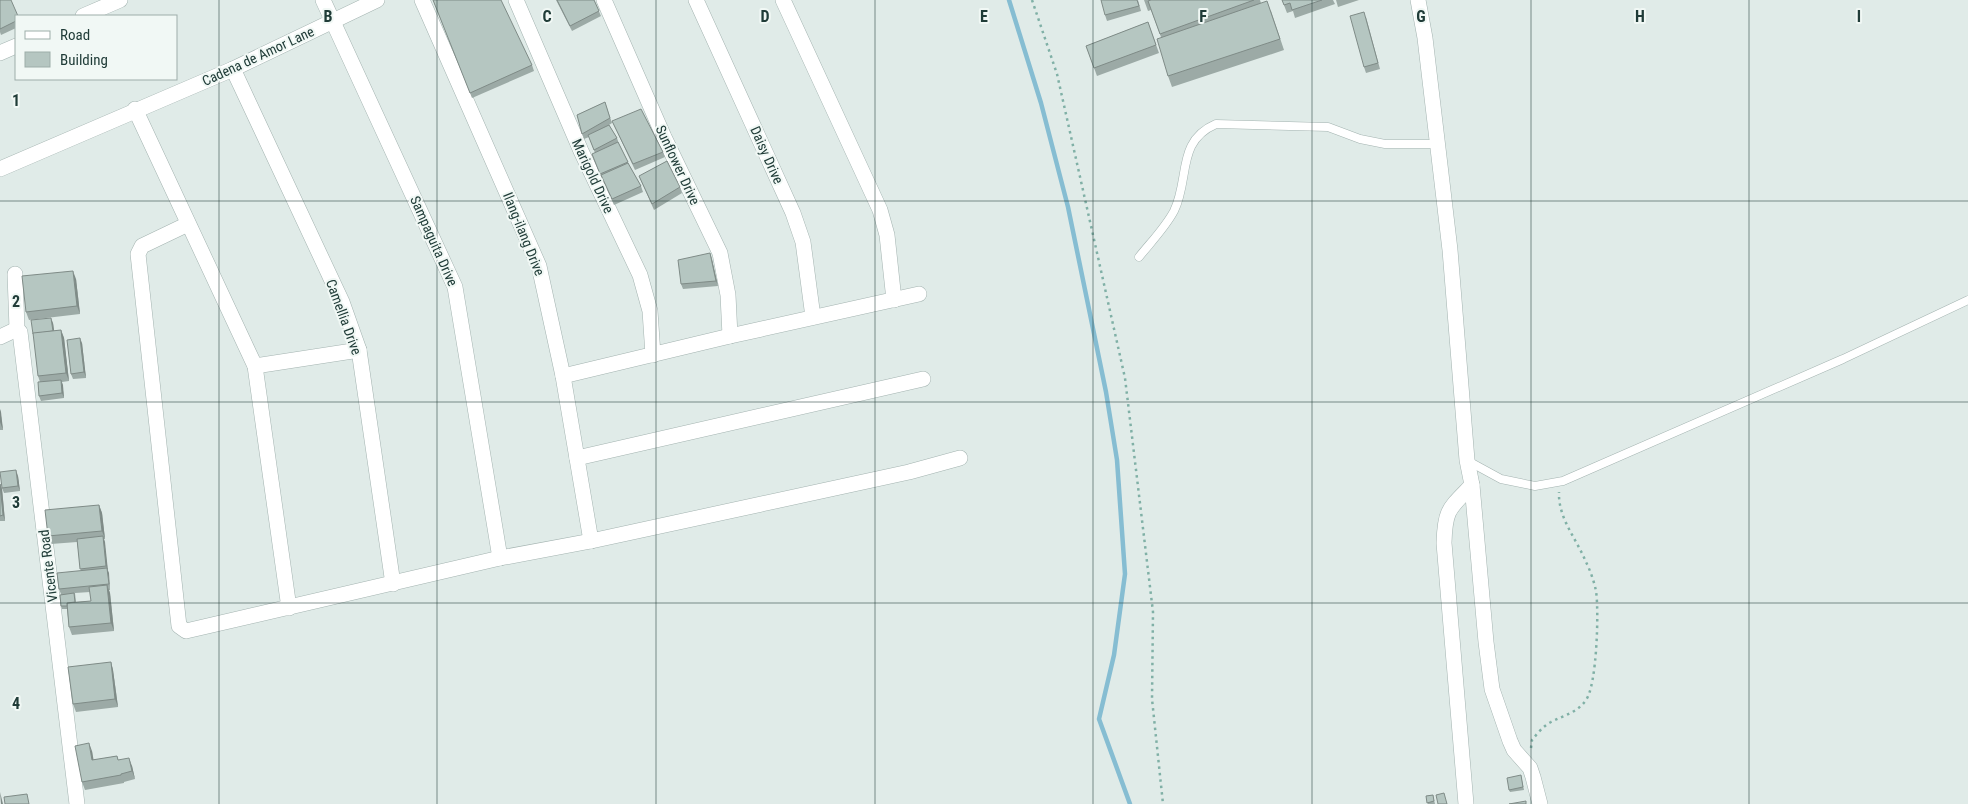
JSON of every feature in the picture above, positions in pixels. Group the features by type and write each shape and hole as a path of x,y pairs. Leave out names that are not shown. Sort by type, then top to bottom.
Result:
{"street":[{"path":"85,15 120,0"},
{"name":"Sampaguita Drive","path":"323,0 455,287 500,558"},
{"name":"Cadena de Amor Lane","path":"0,169 135,109 232,69 377,0"},
{"name":"Ilang-ilang Drive","path":"422,0 540,266 563,376 591,541"},
{"name":"Marigold Drive","path":"516,0 581,151 640,275 650,311 653,355"},
{"name":"Sunflower Drive","path":"604,0 664,137 720,253 728,295 730,336"},
{"name":"Daisy Drive","path":"696,0 793,213 803,242 812,317"},
{"path":"783,0 880,210 887,235 894,300"},
{"path":"1418,0 1425,38 1450,250 1467,460 1472,485 1492,689 1514,750 1530,768 1540,804"},
{"path":"0,53 15,46"},
{"name":"Camellia Drive","path":"232,69 342,302 359,350 392,584"},
{"path":"135,109 255,366 288,608"},
{"path":"188,224 142,246 138,254 179,626 186,631 500,558 591,541 909,472 960,458"},
{"name":"Vicente Road","path":"15,274 17,330 20,332 77,804"},
{"path":"563,376 812,317 919,294"},
{"path":"0,337 17,330"},
{"path":"255,366 359,350"},
{"path":"577,458 923,379"},
{"path":"1466,804 1444,543 1445,520 1450,509 1472,485"}],"lane":[{"path":"1138,258 1174,210 1190,145 1205,128 1216,124 1328,127 1360,139 1385,144 1438,144"},
{"path":"1467,460 1501,479 1509,481 1535,486 1563,481 1843,359 1968,300"}],"path":[{"path":"1032,0 1057,74 1125,378 1153,612 1152,699 1163,804"},
{"path":"1530,768 1532,740 1549,722 1573,713 1587,699 1593,678 1597,641 1596,591 1587,563 1558,506 1559,492 1563,481"}],"building":[{"path":"0,0 11,0 18,15 15,15 15,22 0,29"},
{"path":"433,0 501,0 532,65 470,93"},
{"path":"557,0 594,0 599,11 570,26"},
{"path":"1101,0 1137,0 1139,6 1105,15"},
{"path":"1254,0 1160,34 1148,1"},
{"path":"1282,0 1322,0 1292,10 1290,3 1284,5"},
{"path":"1267,1 1280,39 1168,76 1157,39"},
{"path":"1364,12 1378,63 1364,67 1350,16"},
{"path":"1148,22 1156,45 1094,68 1086,46"},
{"path":"605,102 610,118 582,134 577,115"},
{"path":"641,109 663,152 633,164 612,121"},
{"path":"609,125 617,138 594,150 588,135"},
{"path":"618,142 628,162 600,174 592,154"},
{"path":"667,161 680,187 652,204 639,176"},
{"path":"628,163 641,186 612,199 601,175"},
{"path":"710,253 716,281 681,284 678,260"},
{"path":"73,271 77,306 26,312 22,276"},
{"path":"51,318 53,331 33,334 31,320"},
{"path":"61,330 66,373 38,376 33,333"},
{"path":"80,338 84,372 71,374 67,340"},
{"path":"61,380 62,393 39,396 38,382"},
{"path":"16,470 18,486 2,488 0,472"},
{"path":"0,484 3,515 0,516"},
{"path":"99,505 102,531 48,536 45,510"},
{"path":"103,536 106,566 80,569 77,539"},
{"path":"107,568 109,584 59,589 57,573"},
{"path":"107,585 111,623 69,627 67,603 91,601 89,587"},
{"path":"74,593 75,602 67,603 67,606 61,606 60,595"},
{"path":"111,662 115,699 73,704 68,667"},
{"path":"89,743 92,760 117,756 118,760 129,758 132,771 121,775 82,782 75,746"},
{"path":"1521,775 1523,787 1509,790 1507,778"},
{"path":"1444,793 1447,804 1438,804 1436,795"},
{"path":"27,794 29,804 5,804 4,797"},
{"path":"1433,795 1434,801 1427,803 1426,796"},
{"path":"1526,801 1526,804 1509,804"}],"waterway":[{"path":"1009,0 1041,103 1068,207 1106,392 1117,460 1125,574 1114,655 1099,719 1130,804"}]}
